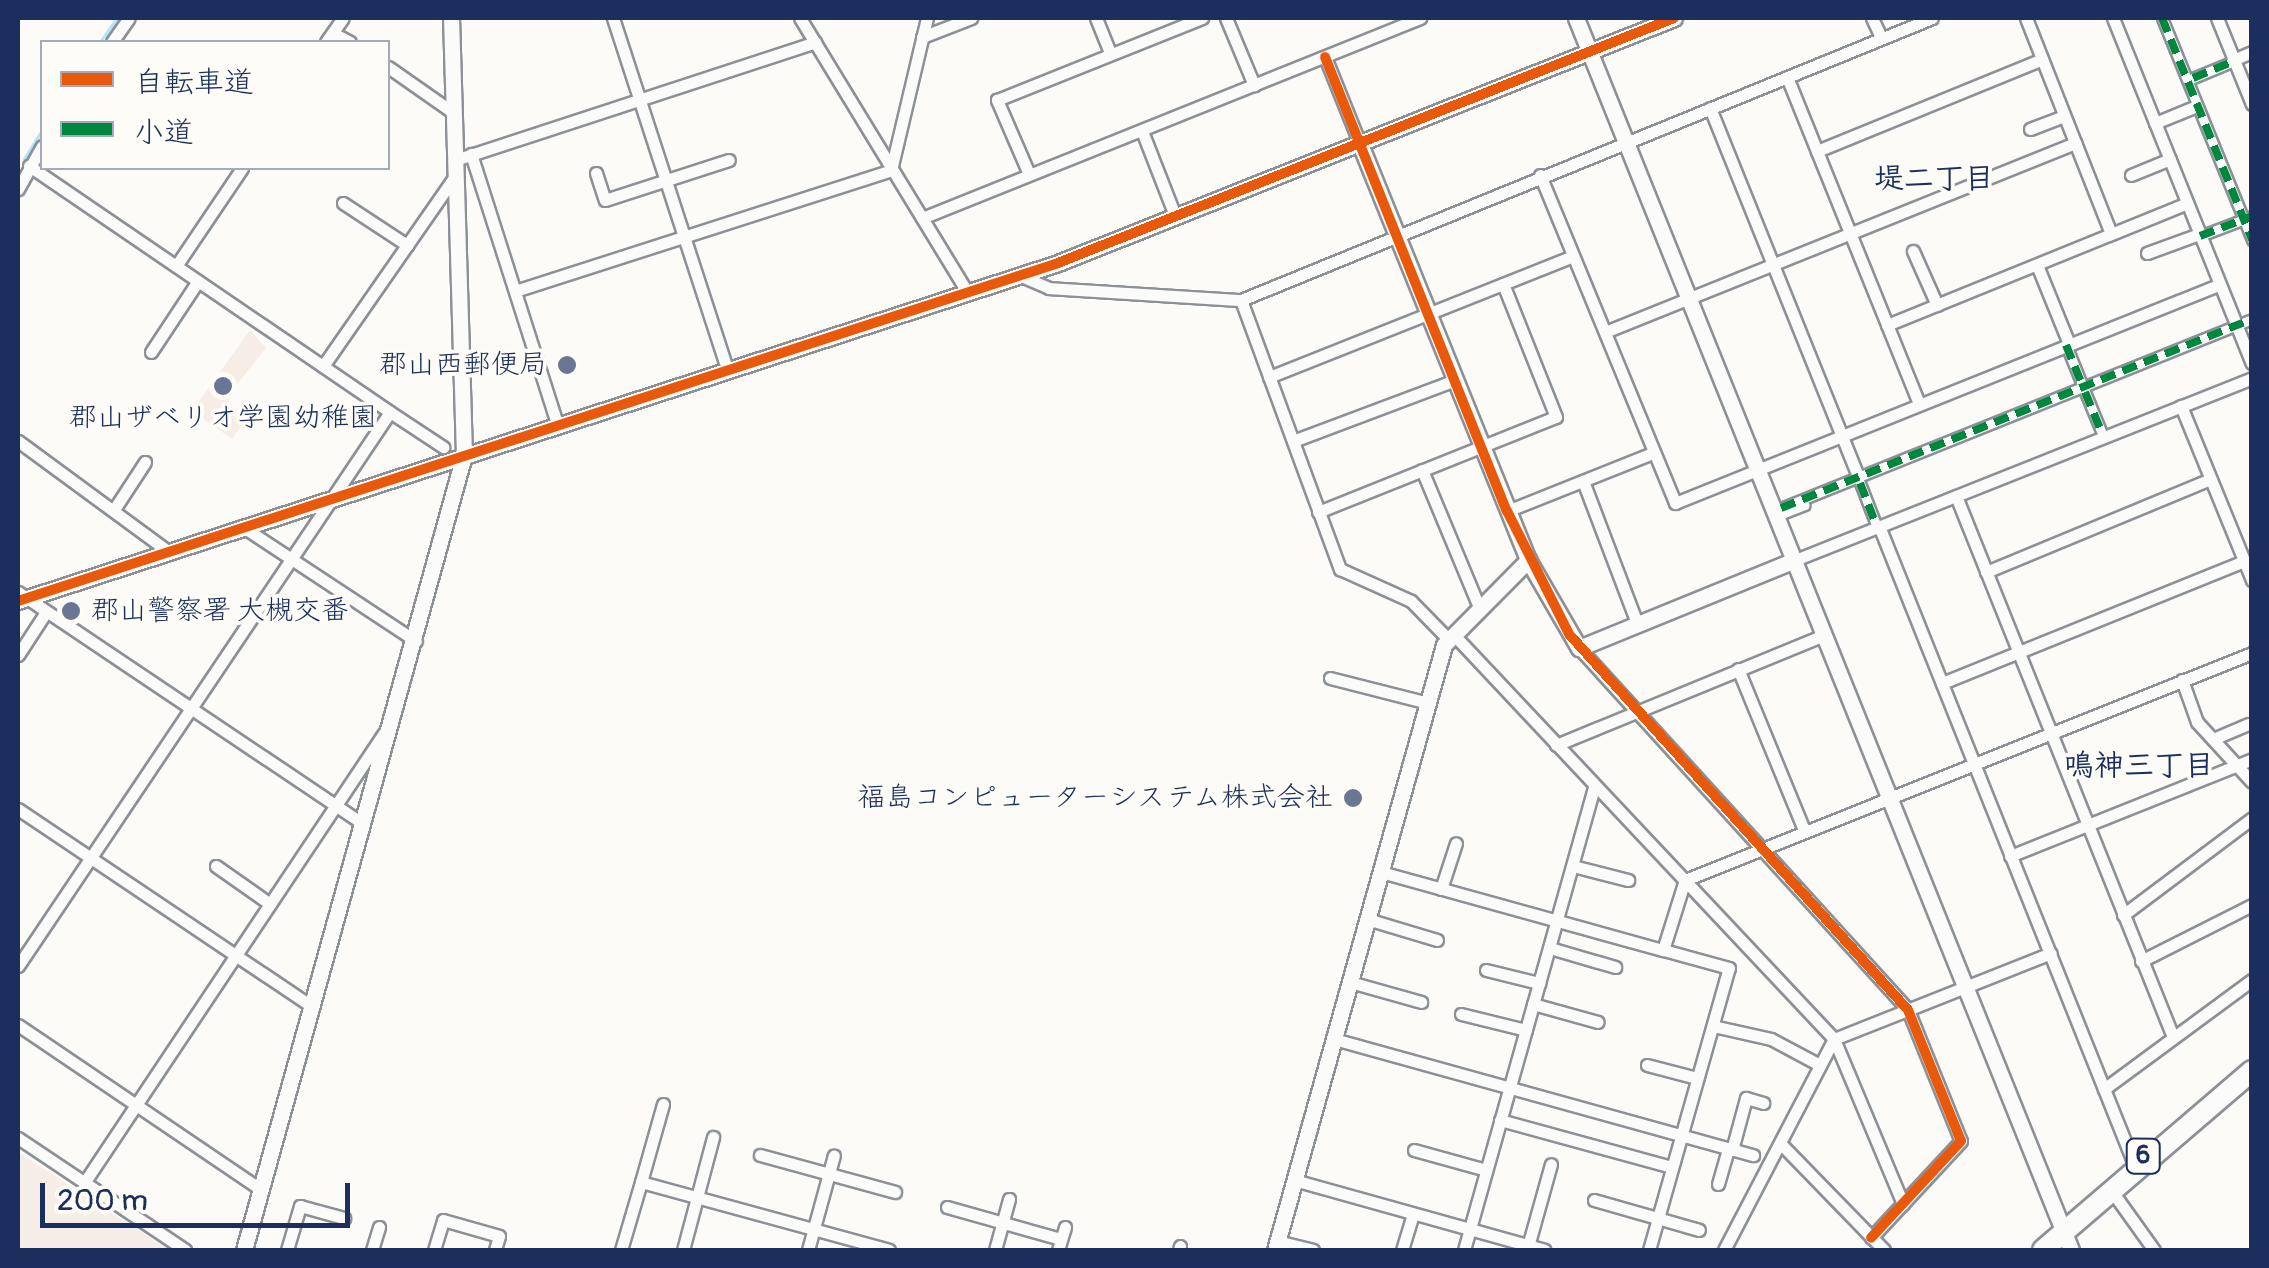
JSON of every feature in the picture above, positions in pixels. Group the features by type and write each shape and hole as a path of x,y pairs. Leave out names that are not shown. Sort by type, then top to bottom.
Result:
{"main road":[{"name":"6","path":"2043,1250 2134,1164 2252,1071"}],"street":[{"path":"113,40 129,18"},
{"path":"244,1250 416,641 464,455 460,163 451,18"},
{"path":"613,18 728,370"},
{"path":"800,18 968,292"},
{"path":"892,170 926,18"},
{"path":"922,37 971,18"},
{"path":"1096,18 1110,53"},
{"path":"1028,174 997,100 1202,18"},
{"path":"1226,18 1254,85"},
{"path":"922,218 1420,18"},
{"path":"1576,18 2071,1250"},
{"path":"21,596 1022,276 1674,18"},
{"path":"1872,18 1880,38"},
{"path":"1022,276 1049,288 1241,300 1396,233 1932,18"},
{"path":"2026,18 2111,234"},
{"path":"2113,18 2252,363"},
{"path":"2165,18 2249,219 2252,240"},
{"path":"2165,18 2249,219"},
{"path":"2217,18 2252,104"},
{"path":"323,366 460,163 814,42"},
{"path":"2193,78 2252,52"},
{"path":"1324,57 1528,560 1579,648 1633,713 1908,1010 1961,1141 1871,1238"},
{"path":"1817,151 2042,60"},
{"path":"390,69 454,112"},
{"path":"1787,77 1918,404"},
{"path":"2155,123 2194,107"},
{"path":"1710,108 2134,1164"},
{"path":"2030,129 2064,116"},
{"path":"1142,131 1176,218"},
{"path":"1604,332 2075,143"},
{"path":"18,190 40,149"},
{"path":"2131,175 2170,159"},
{"path":"596,173 605,200 729,160"},
{"path":"460,163 514,292 557,424"},
{"path":"29,166 442,448"},
{"path":"176,266 241,170"},
{"path":"514,292 892,170"},
{"path":"1540,175 1675,503 2218,284"},
{"path":"343,203 407,245"},
{"path":"1887,324 2187,203"},
{"path":"2146,253 2249,219"},
{"path":"1913,250 1938,304"},
{"path":"1269,377 1573,256"},
{"path":"2037,265 2101,431"},
{"path":"151,352 198,281"},
{"path":"1318,512 1556,416 1503,284"},
{"path":"1241,300 1340,569 1411,601 1451,638 1834,1039 1903,1204"},
{"path":"1783,510 2252,322"},
{"path":"1579,648 1877,524 2252,378"},
{"path":"1292,442 1454,380"},
{"path":"2181,406 2252,580"},
{"path":"18,966 390,412"},
{"path":"18,441 115,508 168,551"},
{"path":"1508,511 1653,453"},
{"path":"115,508 146,462"},
{"path":"1422,470 1480,608"},
{"path":"1986,572 2212,480"},
{"path":"1583,481 1637,623"},
{"path":"1956,496 2172,1037"},
{"path":"243,527 416,641"},
{"path":"1313,1250 1276,1246 1428,703 1451,638 1528,560"},
{"path":"1942,683 2244,561"},
{"path":"21,596 363,824"},
{"path":"18,655 46,612"},
{"path":"1556,746 1824,635"},
{"path":"1663,950 1685,880 1756,848 2252,652"},
{"path":"1738,669 1804,830"},
{"path":"1330,678 1428,703"},
{"path":"2182,680 2214,739 2252,782"},
{"path":"84,1183 393,720"},
{"path":"2214,739 2250,724"},
{"path":"2010,856 2252,759"},
{"path":"1464,1250 1594,785"},
{"path":"18,809 313,1006"},
{"path":"2122,915 2252,818"},
{"path":"1441,888 1456,843"},
{"path":"216,866 270,904"},
{"path":"1573,866 1628,880"},
{"path":"1381,872 1730,968 1649,1250"},
{"path":"2141,961 2252,905"},
{"path":"1368,919 1437,940"},
{"path":"1550,948 1615,968"},
{"path":"1724,1250 1834,1039 2051,953"},
{"path":"1486,970 1540,983"},
{"path":"2104,1089 2252,980"},
{"path":"1350,982 1421,1002"},
{"path":"1534,1004 1598,1022"},
{"path":"1460,1014 1526,1030"},
{"path":"18,1025 260,1190"},
{"path":"1713,1026 1820,1065"},
{"path":"1334,1039 1753,1155"},
{"path":"1646,1065 1697,1078"},
{"path":"1718,1184 1746,1098 1762,1102"},
{"path":"620,1250 662,1104"},
{"path":"1500,1120 1672,1167"},
{"path":"683,1250 714,1137"},
{"path":"18,1138 185,1250"},
{"path":"1780,1144 1884,1250"},
{"path":"1414,1150 1486,1170"},
{"path":"808,1250 834,1154"},
{"path":"760,1155 895,1192"},
{"path":"1527,1248 1551,1164"},
{"path":"1294,1180 1544,1250"},
{"path":"640,1182 889,1250"},
{"path":"2109,1187 2154,1250"},
{"path":"995,1250 1008,1199"},
{"path":"1594,1200 1698,1230"},
{"path":"287,1250 300,1206 344,1218"},
{"path":"947,1207 1062,1239"},
{"path":"1402,1250 1412,1214"},
{"path":"434,1250 443,1220 499,1236 494,1250"},
{"path":"372,1250 379,1227"}],"shaded area":[{"name":"郡山ザベリオ学園幼稚園","path":"250,330 266,348 234,388 228,404 247,418 232,439 192,411"},
{"path":"18,1152 169,1250 18,1250"}],"waterway":[{"path":"101,40 117,18"},
{"path":"24,159 40,133"}],"marked path":[{"path":"2162,18 2252,240"},
{"path":"2193,78 2234,61"},
{"path":"2200,236 2252,216"},
{"path":"1781,508 2252,319"},
{"path":"2066,345 2083,387"},
{"path":"2085,392 2101,431"},
{"path":"1860,483 1875,522"}],"cycle path":[{"path":"18,601 1058,263 1674,18"},
{"path":"1325,57 1507,511 1569,634 1908,1010 1961,1141 1871,1238"}],"place":[{"name":"郡山西郵便局","path":"567,365"},
{"name":"郡山ザベリオ学園幼稚園","path":"223,386"},
{"name":"郡山警察署 大槻交番","path":"71,611"},
{"name":"福島コンピューターシステム株式会社","path":"1353,798"}],"district":[{"name":"堤二丁目","path":"1934,179"},
{"name":"鳴神三丁目","path":"2139,766"}]}
